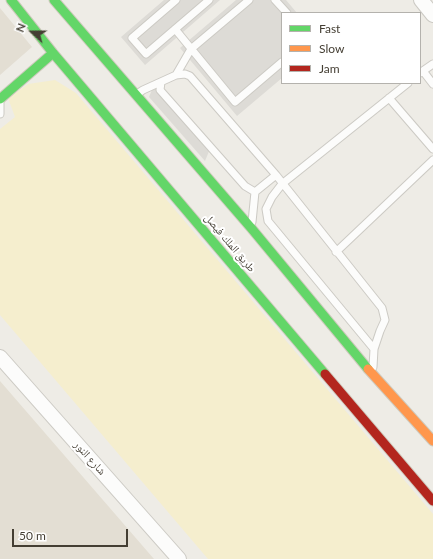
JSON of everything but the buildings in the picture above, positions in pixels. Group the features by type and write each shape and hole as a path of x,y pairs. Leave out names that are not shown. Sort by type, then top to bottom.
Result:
{"main road":[{"name":"طريق الملك فيصل","path":"11,0 54,53 433,501"},
{"path":"54,0 135,96 252,229 372,374 433,441"},
{"path":"0,99 54,53"}],"street":[{"path":"421,0 433,15"},
{"name":"شارع النور","path":"0,357 179,559"}],"lane":[{"path":"176,0 132,38 146,54 209,0"},
{"path":"176,75 191,49 249,0"},
{"path":"275,0 286,12"},
{"path":"175,29 235,102 281,63"},
{"path":"433,64 421,72 433,84"},
{"path":"135,96 143,90 176,75 185,74 190,76 276,175 382,308 386,320 380,331 374,349 372,374"},
{"path":"161,82 160,90 245,186 255,192"},
{"path":"374,349 268,221 266,209 272,197 282,184 407,84"},
{"path":"389,98 433,149"},
{"path":"0,103 0,114"},
{"path":"336,252 433,160"},
{"path":"252,229 255,192 276,175"}],"shaded area":[{"path":"164,0 220,0 145,65 121,37"},
{"path":"236,0 286,0 296,12 281,12 281,79 237,116 180,48"},
{"path":"0,8 32,47 0,75"},
{"path":"156,80 212,144 205,161 149,97"},
{"path":"0,381 154,559 0,559"}],"sand":[{"path":"55,80 76,93 433,514 433,559 208,559 0,315 0,129 15,117 8,98 28,84"}],"traffic: fast":[{"path":"11,0 53,53 325,374"},
{"path":"54,0 252,229 368,369"},
{"path":"0,99 53,53"}],"traffic: slow":[{"path":"368,369 433,441"}],"traffic: jam":[{"path":"325,374 433,501"}]}
